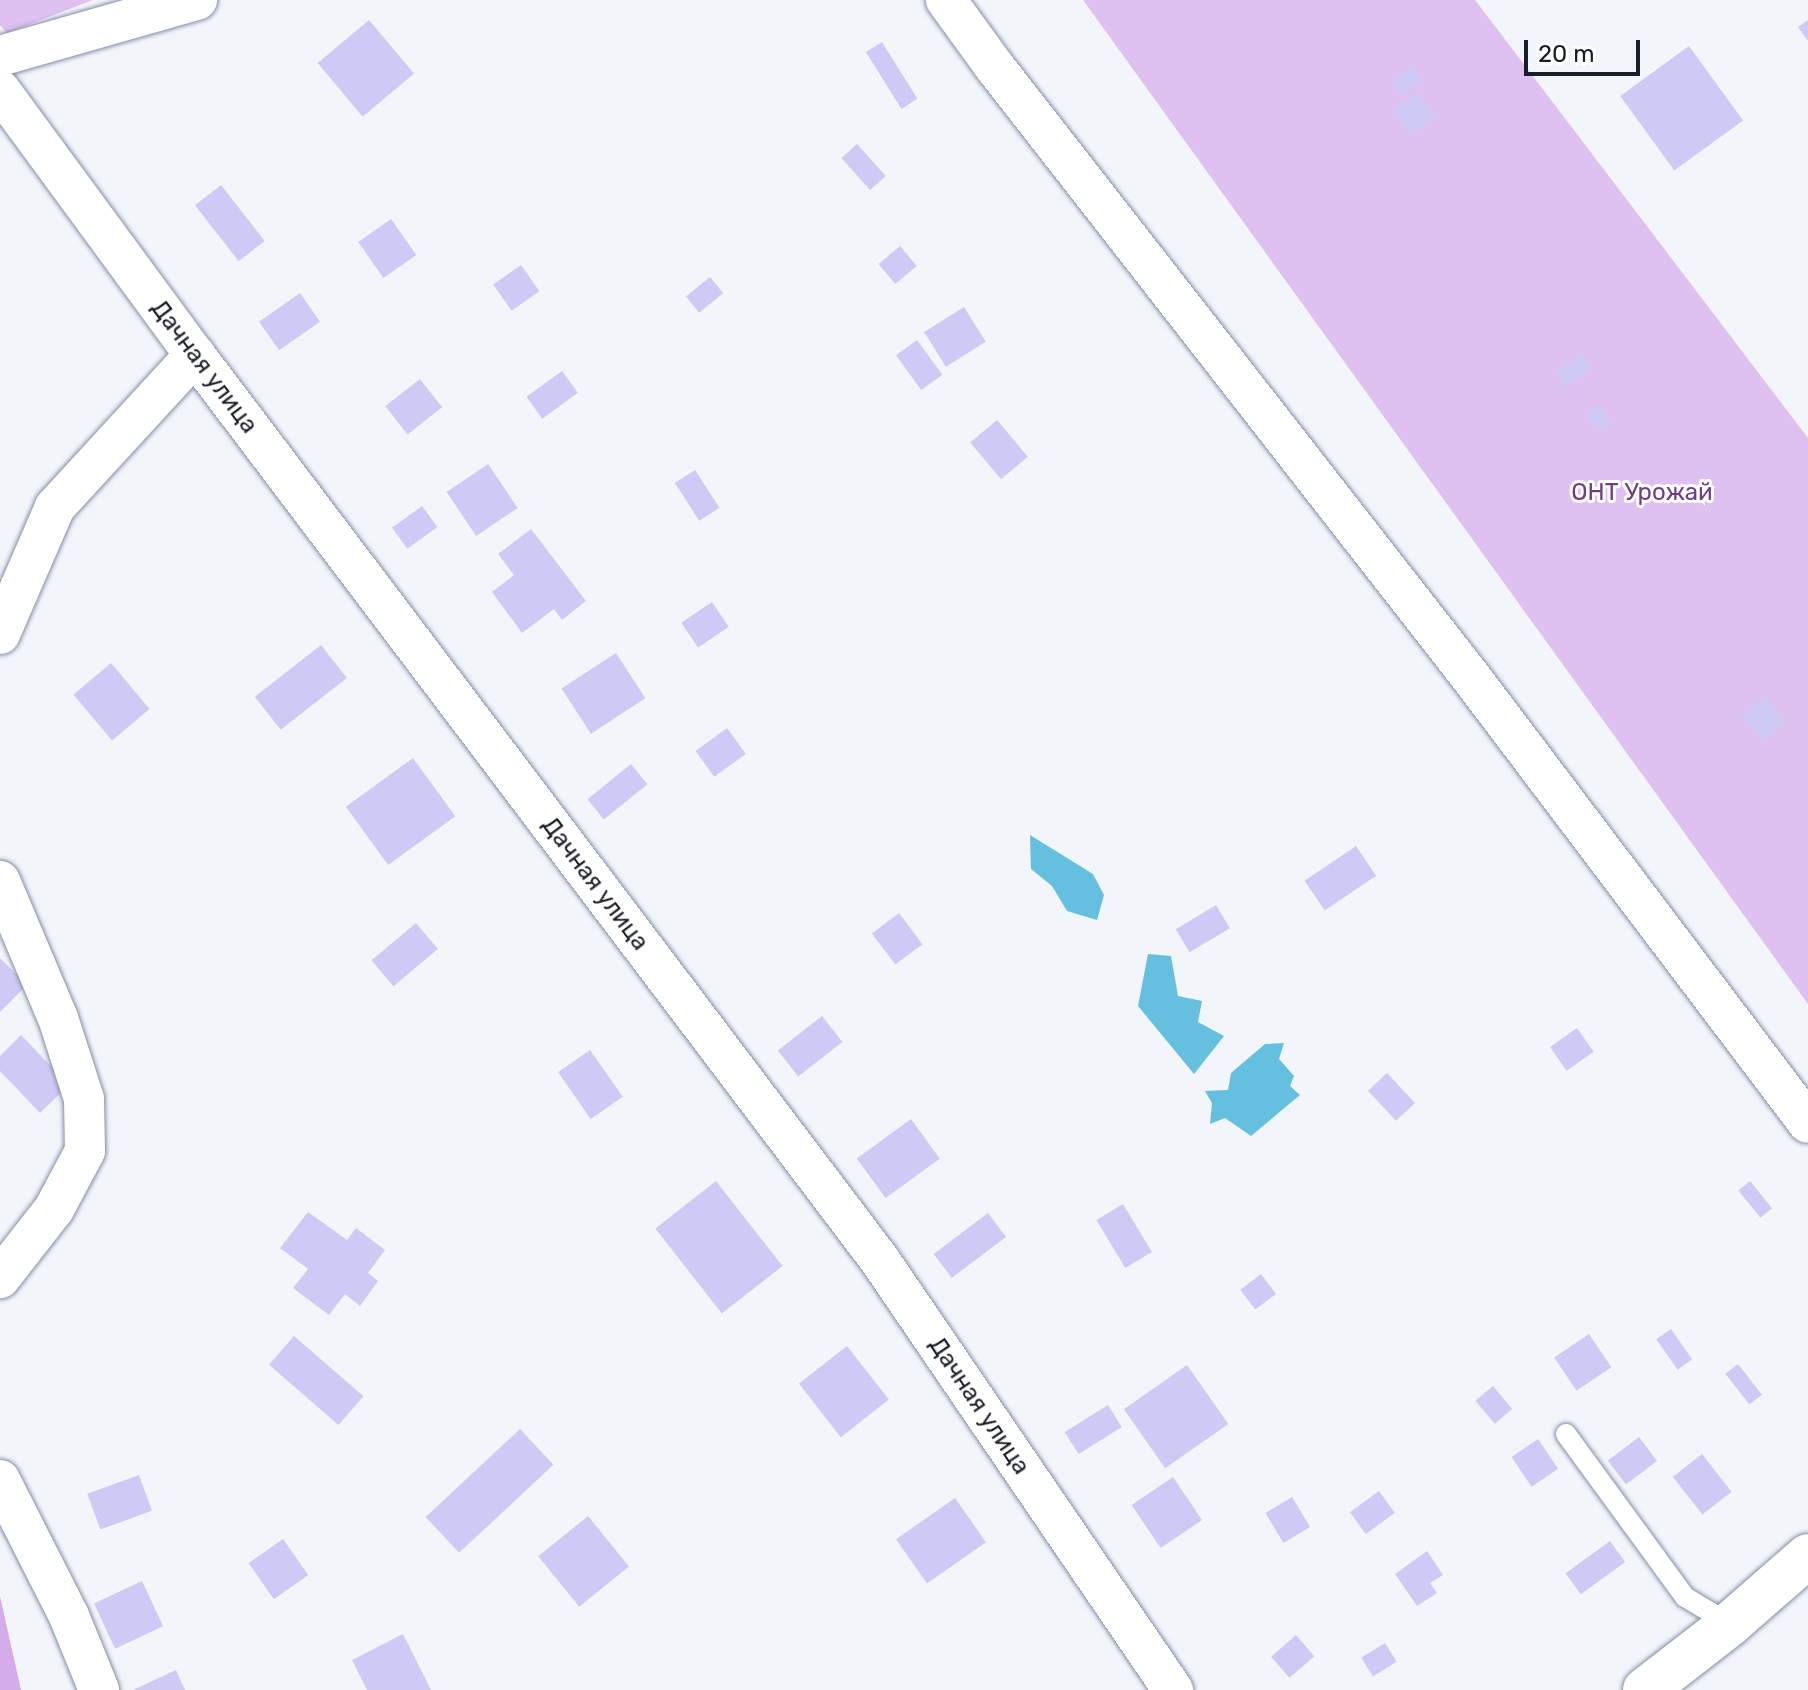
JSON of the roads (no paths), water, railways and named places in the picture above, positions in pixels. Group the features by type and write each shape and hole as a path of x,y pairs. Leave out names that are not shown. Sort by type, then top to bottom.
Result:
{"street":[{"path":"0,56 197,0"},
{"path":"946,0 1003,78 1473,680 1808,1123"},
{"name":"Дачная улица","path":"0,90 195,355 879,1259 1173,1690"},
{"path":"0,634 55,507 195,355"},
{"path":"0,881 58,1018 84,1099 85,1151 54,1209 0,1278"},
{"path":"0,1480 69,1616 99,1690"},
{"path":"1645,1690 1730,1624 1808,1556"}],"lane":[{"path":"1566,1434 1685,1597 1730,1624"}],"water":[{"path":"1030,835 1093,874 1104,895 1097,920 1067,911 1052,886 1031,869"},
{"path":"1148,954 1171,956 1178,996 1202,1001 1198,1022 1224,1036 1194,1074 1138,1006"},
{"path":"1284,1043 1279,1059 1294,1076 1290,1086 1300,1095 1251,1136 1225,1118 1210,1124 1212,1103 1205,1091 1228,1090 1231,1073 1265,1044"}],"park label":[{"name":"ОНТ Урожай","path":"1642,493"}]}
